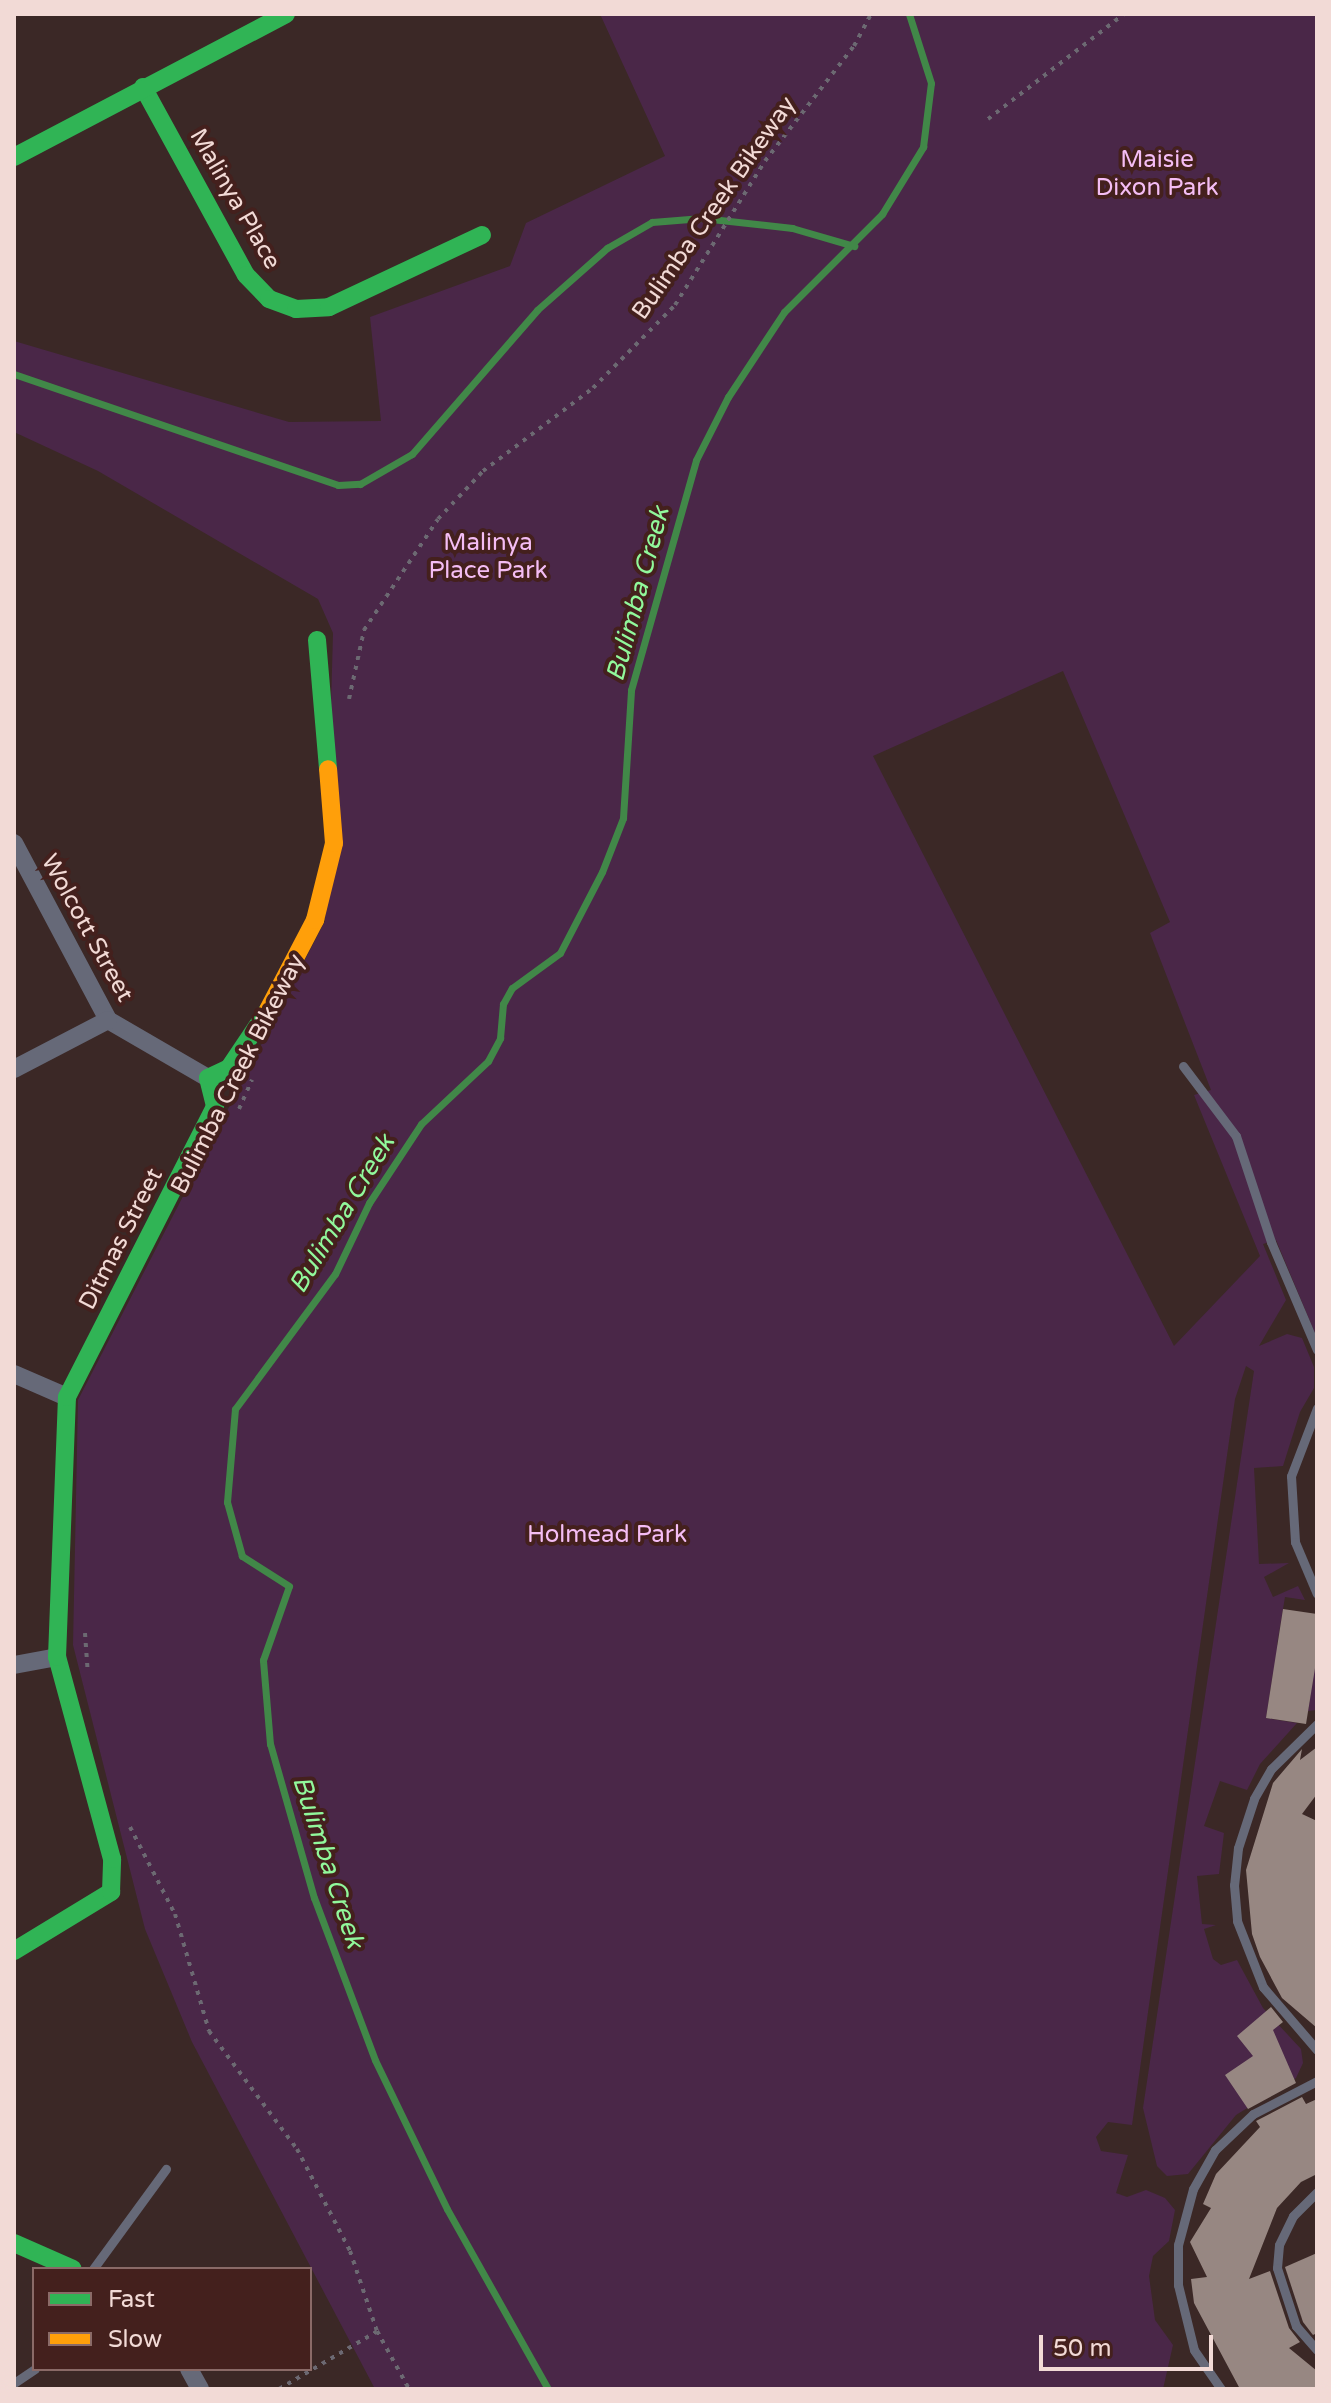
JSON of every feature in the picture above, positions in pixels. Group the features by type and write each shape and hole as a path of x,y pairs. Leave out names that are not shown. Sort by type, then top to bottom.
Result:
{"street":[{"path":"14,157 286,14"},
{"name":"Malinya Place","path":"143,87 246,275 269,299 296,309 329,307 482,235"},
{"path":"208,1078 229,1068 254,1038 315,920 325,885 334,843 317,640"},
{"name":"Wolcott Street","path":"14,843 108,1020 208,1078"},
{"path":"14,1069 108,1020"},
{"name":"Ditmas Street","path":"14,1951 111,1892 112,1859 57,1657 67,1397 215,1106 208,1078"},
{"path":"14,1374 67,1397"},
{"path":"14,1665 57,1657"},
{"path":"14,2243 68,2267"},
{"path":"190,2371 200,2389"}],"lane":[{"path":"1183,1066 1236,1136 1271,1242 1317,1350"},
{"path":"1317,1408 1291,1476 1295,1542 1317,1594"},
{"path":"1317,1724 1286,1751 1254,1799 1238,1848 1234,1885 1237,1921 1263,1987 1317,2050"},
{"path":"1221,2389 1194,2350 1178,2285 1178,2245 1193,2189 1215,2150 1253,2114 1317,2081"},
{"path":"94,2267 166,2169"},
{"path":"1317,2192 1293,2216 1279,2245 1277,2268 1296,2326 1317,2350"},
{"path":"14,2383 32,2371"}],"path":[{"name":"Bulimba Creek Bikeway","path":"349,710 364,630 438,519 483,471 557,417 641,344 675,305 742,203 765,161 854,46 871,14"},
{"path":"988,119 1124,14"},
{"name":"Bulimba Creek Bikeway","path":"237,1116 253,1078"},
{"path":"84,1623 90,1682"},
{"path":"128,1822 175,1914 209,2031 297,2149 350,2251 377,2331 409,2389"},
{"path":"312,2369 377,2331"},
{"path":"279,2389 309,2371"}],"green space":[{"name":"Holmead Park","path":"600,14 1317,14 1317,1338 1276,1240 1263,1244 1286,1300 1259,1346 1287,1334 1302,1338 1314,1367 1314,1388 1300,1412 1283,1466 1254,1468 1259,1564 1289,1563 1264,1577 1273,1597 1298,1586 1305,1600 1285,1597 1277,1645 1317,1652 1317,1710 1308,1711 1313,1679 1273,1673 1266,1718 1297,1723 1260,1764 1247,1790 1220,1781 1204,1826 1224,1833 1219,1874 1197,1876 1202,1924 1216,1925 1204,1929 1213,1959 1221,1965 1237,1960 1263,2008 1301,2049 1303,2063 1296,2078 1236,2115 1188,2174 1167,2176 1157,2166 1143,2108 1254,1371 1246,1366 1235,1399 1132,2125 1108,2122 1096,2137 1101,2151 1128,2155 1116,2193 1127,2197 1146,2190 1165,2198 1175,2210 1169,2241 1153,2256 1149,2276 1155,2320 1173,2345 1163,2389 375,2389 192,2042 145,1929 73,1645 78,1400 325,921 333,633 318,599 98,471 14,432 14,341 289,422 381,421 370,317 510,266 526,223 665,156","holes":["1063,671 1170,922 1150,933 1211,1090 1194,1095 1260,1256 1174,1346 873,756"]}],"building":[{"path":"1283,1609 1317,1614 1317,1656 1306,1724 1266,1718"},
{"path":"1317,1747 1317,1794 1302,1814 1317,1821 1317,2028 1282,1998 1260,1957 1252,1934 1246,1870 1273,1783 1302,1749 1300,1760"},
{"path":"1271,2007 1283,2022 1273,2030 1296,2083 1248,2109 1225,2075 1253,2056 1237,2036"},
{"path":"1302,2097 1306,2104 1317,2099 1317,2174 1301,2182 1277,2208 1249,2279 1270,2271 1289,2328 1300,2342 1289,2348 1317,2371 1317,2389 1240,2389 1194,2303 1191,2279 1207,2277 1190,2242 1211,2208 1203,2204 1216,2174 1260,2127 1256,2121"},
{"path":"1317,2253 1317,2333 1313,2335 1303,2322 1285,2267"}],"waterway":[{"name":"Bulimba Creek","path":"548,2389 447,2209 375,2060 314,1898 270,1744 263,1660 289,1586 242,1556 227,1502 235,1409 335,1274 369,1203 421,1124 488,1061 500,1038 503,1004 512,988 560,953 602,872 623,818 631,690 696,460 728,397 784,312 882,214 923,147 931,83 909,14"},
{"path":"14,374 338,485 360,484 412,454 537,310 607,248 652,222 702,218 792,228 854,246"}],"traffic: fast":[{"path":"14,157 286,14"},
{"path":"143,87 246,275 269,299 296,309 329,307 482,235"},
{"path":"317,640 328,769"},
{"path":"14,1951 111,1892 112,1859 57,1657 67,1397 215,1106 208,1078 229,1068 268,1010"},
{"path":"14,2243 68,2267"}],"traffic: slow":[{"path":"268,1010 315,920 334,843 328,769"}],"park label":[{"name":"Maisie Dixon Park","path":"1157,174"},
{"name":"Malinya Place Park","path":"488,557"}]}
